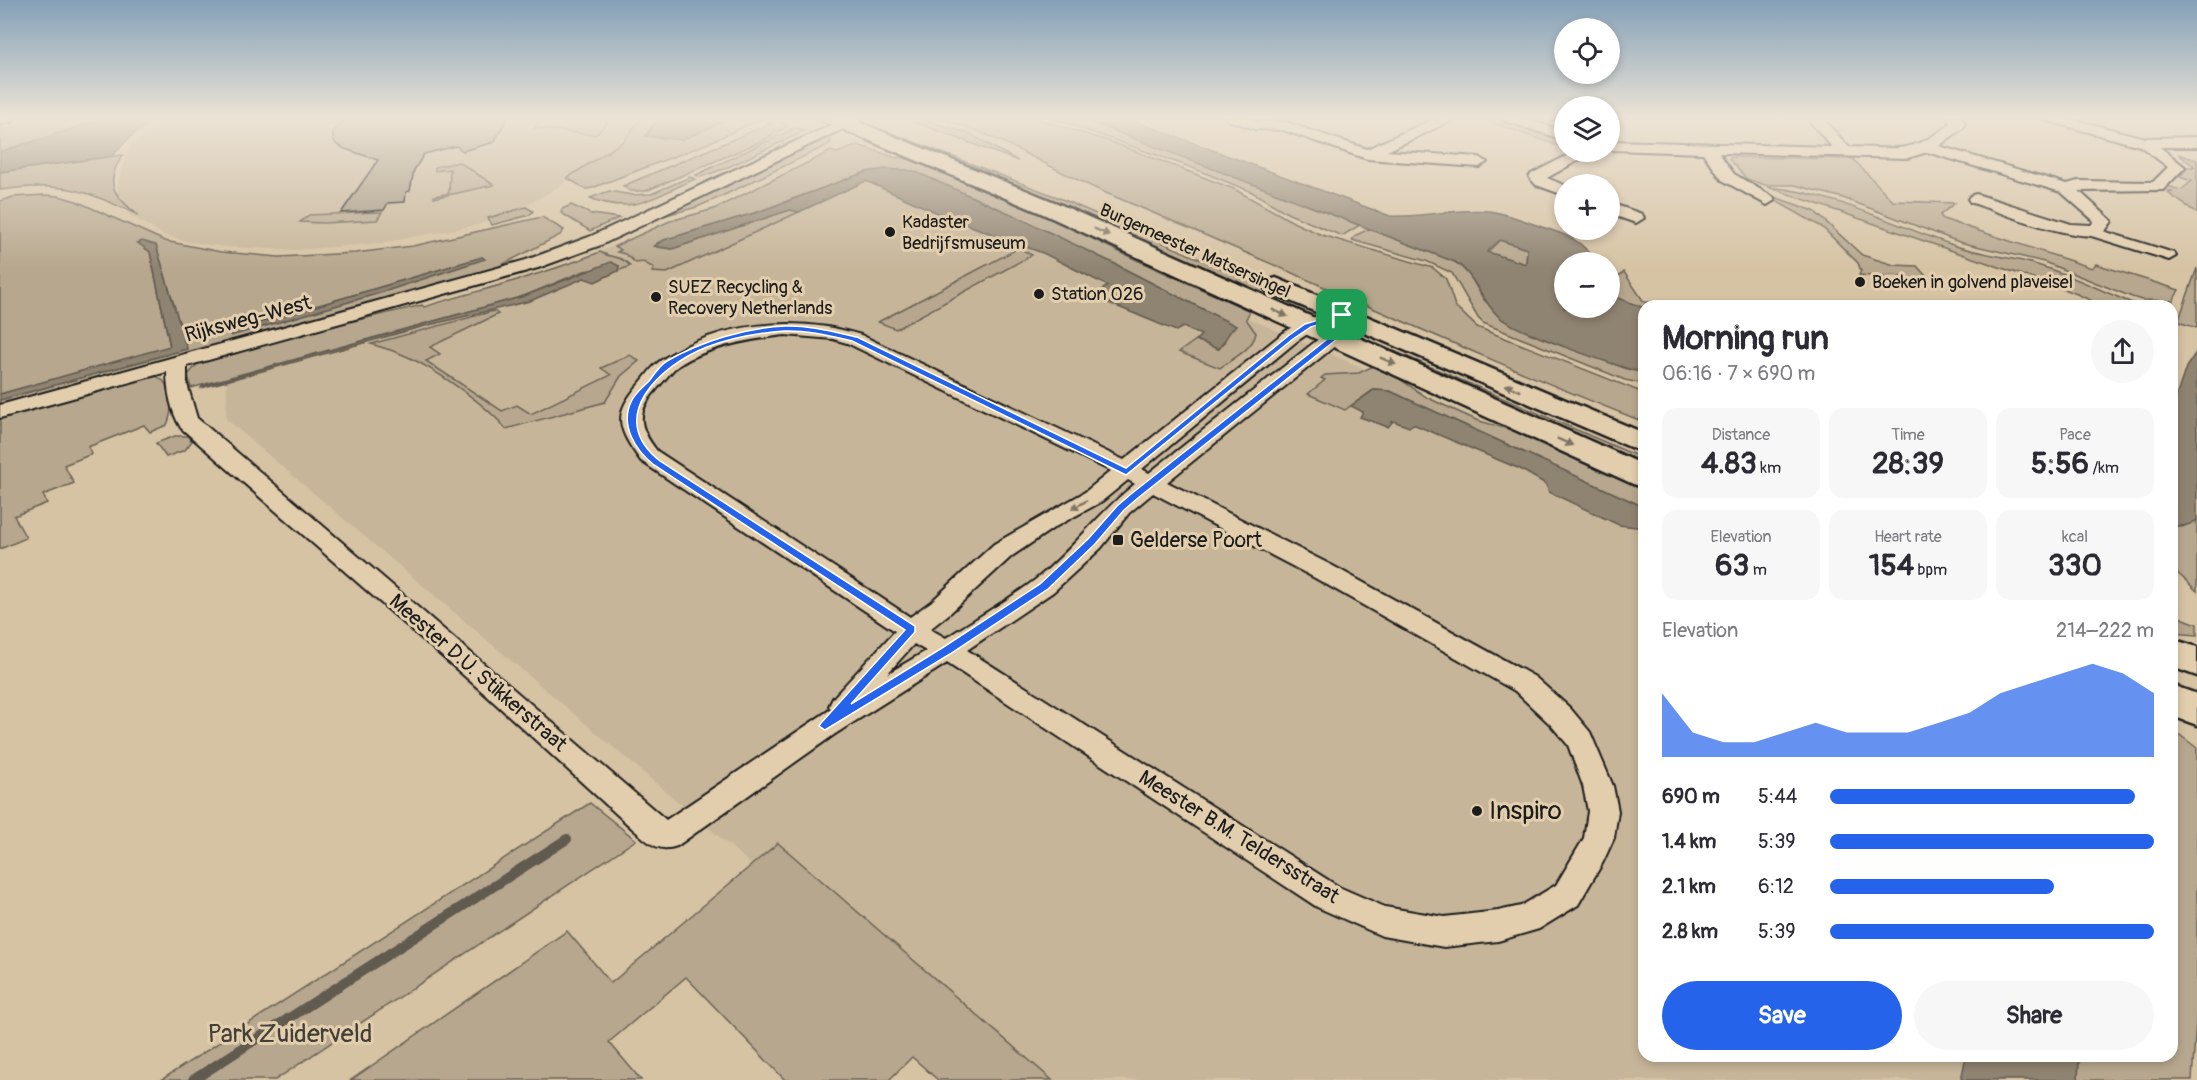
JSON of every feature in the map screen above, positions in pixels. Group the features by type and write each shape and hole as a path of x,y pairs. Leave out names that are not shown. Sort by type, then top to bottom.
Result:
{"main road":[{"name":"Burgemeester Matsersingel","path":"954,167 1308,325 1338,326 1638,442"},
{"name":"Burgemeester Matsersingel","path":"1001,167 1071,196 1638,474"},
{"path":"2178,654 2197,662"},
{"path":"2178,702 2197,710"}],"street":[{"name":"Rijksweg-West","path":"0,412 532,264 595,241 741,167"},
{"path":"1554,186 1542,182 1537,177 1555,167"},
{"path":"1721,167 1728,177 1739,184 1773,197"},
{"path":"1994,167 2067,189 2104,221 2096,230 2090,231"},
{"path":"2067,189 2078,186 2157,187 2177,167"},
{"path":"1976,199 2169,256"},
{"path":"2056,224 2081,201"},
{"path":"1620,212 1636,218"},
{"name":"Meester D.U. Stikkerstraat","path":"177,363 177,384 189,423 666,837 790,753 825,726 946,651 1044,586 1092,542 1121,508 1139,478 1308,325"},
{"name":"Meester D.U. Stikkerstraat","path":"825,726 912,629 941,607 1003,550 1093,497 1139,478 1338,326"},
{"name":"Meester B.M. Teldersstraat","path":"785,328 835,333 854,339 1139,478 1324,572 1488,663 1525,684 1560,716 1580,740 1590,761 1603,811 1596,845 1567,895 1528,919 1469,930 1444,932 1382,921 1328,897 648,456 630,424 635,401 668,364 704,346 744,334 785,328"}],"shaded area":[{"path":"0,167 32,167 0,172"},
{"path":"123,167 588,167 526,206 478,225 381,243 295,250 226,247 184,241 162,234 131,216 116,198"},
{"name":"Gelderse Poort","path":"929,167 1239,314 1638,488 1638,1062 2088,1062 2084,1080 1006,1080 226,419 228,362 385,328 830,169"},
{"path":"1209,167 1259,167 1390,216 1488,211 1554,231 1554,240 1575,240 1588,252 1554,252 1554,318 1620,318 1620,299 1638,306 1638,371 1567,348 1508,323 1492,310 1468,274 1455,262","holes":["1500,240 1527,249 1526,264 1487,252"]},
{"path":"886,169 914,171 1011,214 1236,326 1218,349 1196,340 1201,335 1183,327 1176,331 1092,296 1108,286 1045,254 947,217 866,181 799,212 790,210 672,249 654,246 664,240 758,212 866,172"},
{"path":"142,241 156,245 187,349 0,400 0,394 170,346 150,252 138,243"},
{"path":"482,257 485,259 380,293 231,336 228,332"},
{"path":"611,262 619,266 618,271 595,282 584,278 530,301 425,326 201,388 524,296"},
{"path":"2197,351 2197,520 2188,525 2178,526 2178,391 2186,367"},
{"path":"1374,390 1390,391 1638,504 1638,527 1619,525 1549,492 1546,484 1520,469 1413,424 1409,427 1393,421 1388,427 1360,417 1363,412 1351,406"},
{"path":"1965,1062 2079,1062 2078,1080 1961,1080"}],"green space":[{"path":"33,167 116,167 113,181 117,195 138,215 72,189 40,186 0,190 0,172"},
{"path":"435,167 467,167 494,185 434,198 434,196 449,193 450,169 435,171"},
{"path":"583,167 646,167 586,189 567,178"},
{"path":"667,167 701,167 646,191 630,191 623,186"},
{"path":"712,167 727,167 700,177 696,175"},
{"path":"765,167 781,167 697,207 662,216"},
{"path":"798,167 934,167 1027,206 1137,260 1250,311 1246,319 1256,333 1251,344 1220,368 1179,352 1196,340 1219,349 1224,343 1226,334 1117,265 1011,214 907,170 866,172 758,212 657,243 657,247 672,249 790,210 799,212 667,273 652,272 654,268 643,262 636,263 625,254 617,252 621,250 615,246 670,221 714,209"},
{"path":"961,167 980,167 1057,197 1278,293 1269,299"},
{"path":"1052,167 1178,167 1234,189 1295,223 1322,235 1433,268 1446,279 1455,306 1477,327 1638,391 1638,420 1509,367"},
{"path":"1191,167 1210,167 1360,225 1342,236 1289,214 1252,192"},
{"path":"1737,167 1861,167 1893,201 1955,203 1940,215 1943,219 2092,268 2096,264 2179,290 2174,300 2142,300 2044,262 1959,242 1843,198 1795,185 1765,185 1747,179"},
{"path":"2183,167 2197,167 2197,213 2165,189 2167,186 2181,190 2192,181 2179,177 2186,170"},
{"path":"690,177 695,179 644,202 620,205 590,198 609,191 632,195 651,194"},
{"path":"1768,187 1792,190 1838,202 1960,247 2047,268 2126,300 2090,300"},
{"path":"59,196 76,201 165,241 221,252 279,257 355,253 413,246 542,217 564,230 560,235 490,271 0,407 0,400 187,349 156,245 138,243 150,252 170,347 0,394 0,201 13,197","holes":["482,257 484,259 228,332"]},
{"path":"1772,196 1814,211 1862,255 1894,265 1917,266 1934,285 1895,275 1883,276 1885,280 1859,275 1861,271 1858,263 1822,227 1769,197"},
{"path":"571,205 591,214 619,218 590,231 561,213 562,209"},
{"path":"526,207 533,211 530,215 492,225 488,218"},
{"path":"382,212 377,220 300,222 309,215"},
{"path":"1369,229 1455,262 1466,269 1484,300 1513,325 1638,372 1638,383 1625,380 1483,323 1452,273 1426,261 1352,240 1356,235"},
{"path":"1499,240 1527,249 1526,264 1487,252"},
{"path":"1019,248 1032,255 896,329 878,322"},
{"path":"600,252 623,260 630,266 618,271 619,266 584,271 524,296 191,388 188,375 198,363 324,328 422,305 424,307 535,275"},
{"path":"2197,268 2197,328 2178,322"},
{"path":"1624,272 1643,300 1638,300 1638,306 1620,299 1620,275"},
{"path":"494,311 498,314 430,347 440,354 426,361 502,411 517,405 531,414 611,375 601,368 630,355 639,361 621,376 605,402 506,429 472,397 442,376 401,354 371,344"},
{"path":"1394,351 1638,456 1638,461 1391,353"},
{"path":"1373,366 1398,378 1428,398 1476,420 1515,431 1638,484 1638,504 1390,391 1373,390 1345,410 1308,394 1325,380 1321,378 1325,375 1359,373"},
{"path":"152,375 164,382 168,388 171,411 167,425 150,432 144,425 88,447 92,454 64,465 74,483 43,495 47,503 14,516 26,538 0,549 0,419"},
{"path":"175,436 187,436 192,441 185,450 166,457 156,443"},
{"path":"2197,520 2197,591 2178,574 2178,526 2182,527"},
{"path":"2178,616 2197,624 2197,635 2178,633"},
{"path":"2178,734 2197,748 2197,1008 2192,1080 2078,1080 2079,1062 2178,1062"},
{"name":"Park Zuiderveld","path":"590,803 636,840 275,1080 161,1080"},
{"path":"778,843 1052,1080 938,1080 912,1057 889,1080 785,1080 686,977 609,1042 641,1080 351,1080 567,931 611,983"}],"building":[{"path":"373,167 416,167 410,191 406,192 405,202 388,203 384,210 341,213"}],"waterway":[{"path":"193,1080 567,839"}],"place":[{"name":"Kadaster Bedrijfsmuseum","path":"890,232"},
{"name":"Boeken in golvend plaveisel","path":"1860,282"},
{"name":"Station 026","path":"1039,294"},
{"name":"SUEZ Recycling & Recovery Netherlands","path":"656,297"},
{"name":"Gelderse Poort","path":"1118,540"},
{"name":"Inspiro","path":"1477,811"}],"route":[{"path":"1342,315 1334,337 1134,496 1092,542 1044,586 946,651 825,726 912,629 657,463 648,456 630,424 635,401 668,364 704,346 744,334 785,328 810,330 835,333 854,339 1103,458 1126,472 1290,337 1308,325 1342,315"}]}
